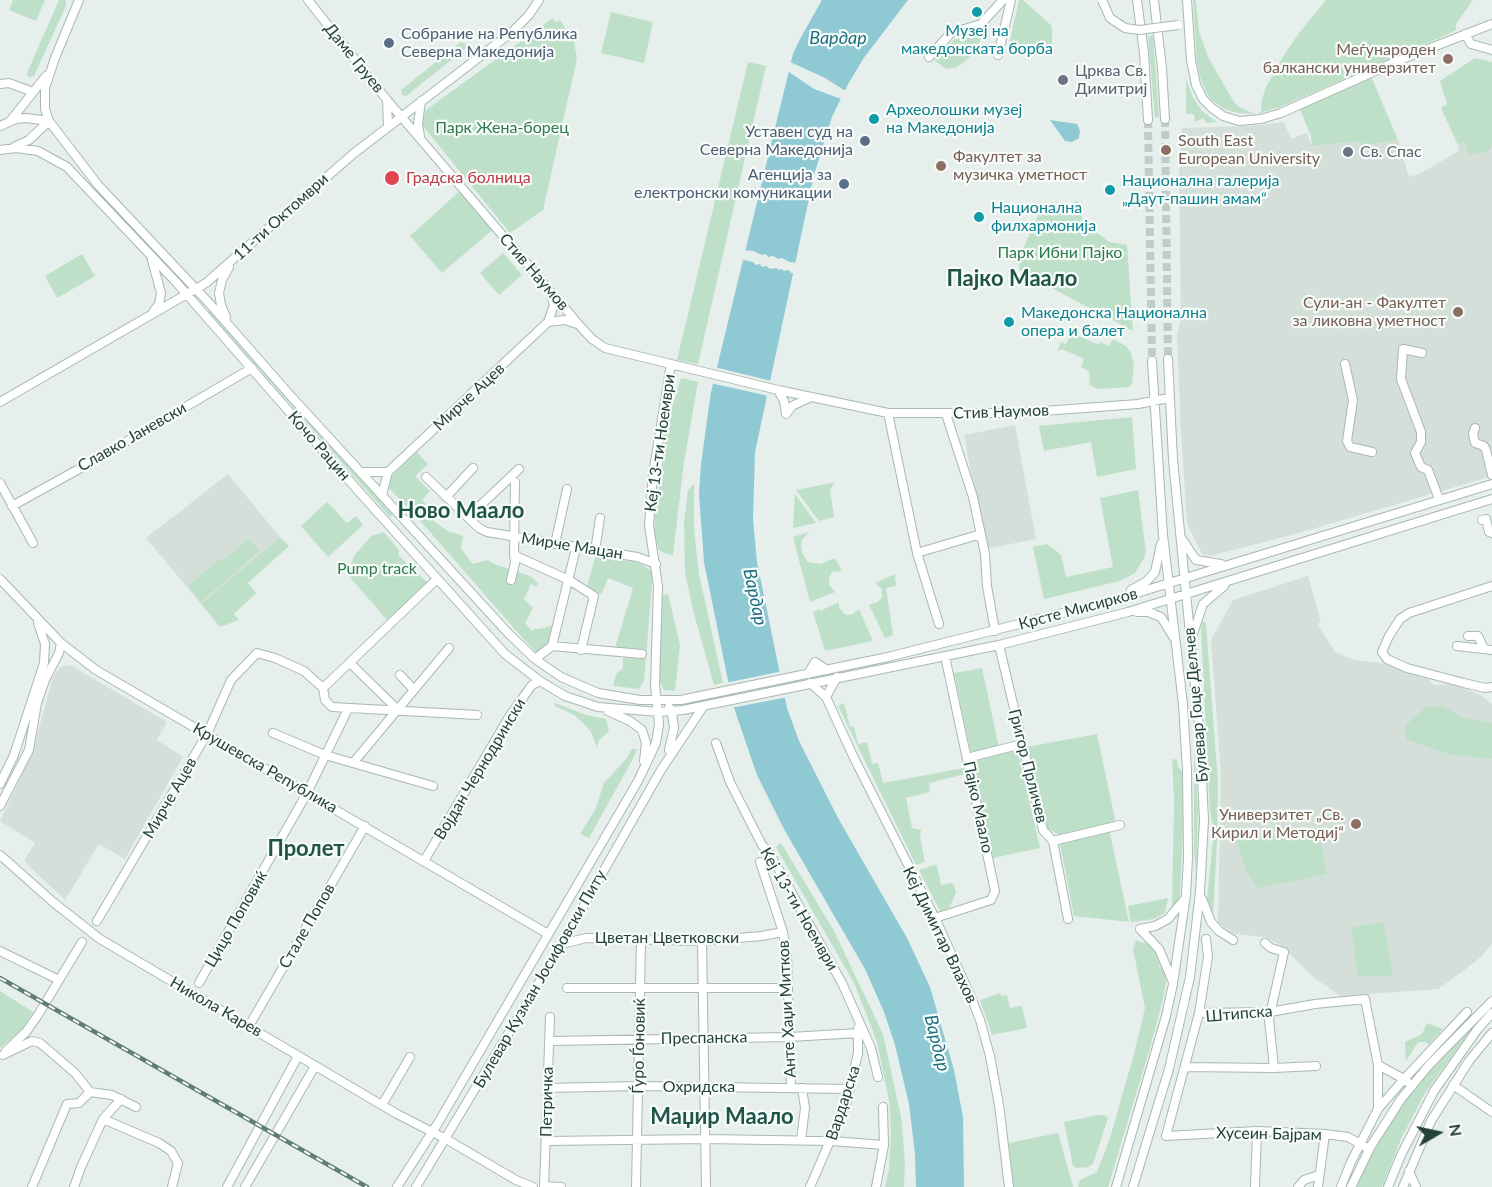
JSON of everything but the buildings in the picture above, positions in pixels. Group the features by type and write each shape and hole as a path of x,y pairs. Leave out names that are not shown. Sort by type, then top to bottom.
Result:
{"street":[{"path":"79,0 50,73 45,97 45,109 49,122 98,184 196,289"},
{"name":"Даме Груев","path":"308,0 401,116"},
{"name":"11-ти Октомври","path":"0,402 196,289 235,259 341,164 512,32 529,15 538,0"},
{"path":"929,57 945,37 957,30 981,24 1003,0"},
{"path":"998,55 1011,0"},
{"path":"1102,0 1110,18 1129,30 1188,24"},
{"path":"1137,0 1144,53 1148,120"},
{"path":"1154,0 1165,119"},
{"path":"1187,0 1193,75 1201,95 1217,112 1239,121 1261,119 1281,113 1492,24"},
{"path":"1465,34 1471,44 1492,50"},
{"path":"0,126 11,120 50,73"},
{"path":"0,84 9,83 33,92"},
{"path":"387,100 388,126"},
{"path":"421,101 418,130 421,140"},
{"name":"Стив Наумов","path":"401,116 580,326 592,339 605,348 778,390 888,413 1017,413 1169,398"},
{"path":"11,120 26,118 49,122"},
{"path":"4,149 29,140 49,122"},
{"name":"Кочо Рацин","path":"4,149 38,151 63,163 187,295 505,654 540,681 565,696 602,708 659,712"},
{"path":"150,254 161,293 159,304 150,315"},
{"path":"232,328 221,305 219,293 222,280 235,259"},
{"name":"Кочо Рацин","path":"196,289 509,634 535,659 561,677 598,693 619,698 658,701"},
{"path":"550,291 554,305 548,322 569,321 580,326"},
{"name":"Мирче Ацев","path":"388,472 548,322"},
{"path":"1422,353 1403,349 1401,379 1421,432 1421,442 1415,453 1421,467 1428,470 1439,499"},
{"name":"Булевар Гоце Делчев","path":"1133,1187 1169,1069 1180,1024 1191,969 1200,892 1203,790 1192,646 1179,531 1168,359"},
{"name":"Булевар Гоце Делчев","path":"1116,1187 1150,1075 1173,984 1186,895 1188,858 1187,770 1177,645 1163,535 1152,361"},
{"name":"Кеј 13-ти Ноември","path":"659,712 658,586 649,525 652,474 671,364"},
{"path":"1345,364 1353,400 1347,441 1350,447 1372,452"},
{"name":"Славко Јаневски","path":"12,506 252,368"},
{"path":"778,390 784,401 786,414 792,406 812,396"},
{"path":"888,413 917,553 939,624"},
{"path":"946,414 973,497 985,554 994,631"},
{"path":"1475,428 1474,443 1484,446 1492,475"},
{"path":"446,496 473,468"},
{"path":"426,477 471,520 519,469"},
{"path":"361,472 388,472 382,495"},
{"path":"511,580 515,562 515,482"},
{"path":"0,483 33,543"},
{"name":"Крсте Мисирков","path":"809,678 815,663 827,670 1114,600 1492,484"},
{"path":"555,544 567,489"},
{"name":"Крсте Мисирков","path":"659,712 809,678 837,677 999,645 1186,595 1492,499"},
{"path":"595,551 600,518"},
{"path":"1484,519 1492,533"},
{"name":"Мирче Мацан","path":"471,520 487,532 637,557 656,564"},
{"path":"1179,531 1182,540 1196,560 1212,564 1230,563"},
{"path":"917,553 981,534"},
{"path":"1114,600 1139,586 1155,572 1163,535"},
{"name":"Мирче Мацан","path":"637,557 647,550 652,541"},
{"path":"535,659 552,646 576,548"},
{"path":"514,553 518,558 569,580 594,596 581,650"},
{"name":"Крушевска Република","path":"0,579 61,643 96,670 548,934"},
{"path":"324,688 437,579"},
{"path":"1192,646 1193,631 1203,604 1223,586 1234,580"},
{"path":"1489,688 1407,668 1387,659 1382,652 1400,619 1409,613 1492,586"},
{"path":"1128,612 1148,612 1161,617 1177,645"},
{"path":"0,806 29,750 47,665 45,644 34,615"},
{"path":"1468,636 1478,636 1488,650"},
{"path":"0,784 14,755 47,665 60,650 61,643"},
{"name":"Григор Прличев","path":"999,645 1043,830 1053,841 1068,919"},
{"path":"552,646 642,654"},
{"path":"1457,646 1488,650"},
{"path":"353,763 449,648"},
{"name":"Мирче Ацев","path":"97,921 207,734 231,680 257,653 304,671 324,688 323,695 328,705 348,709"},
{"path":"47,665 74,654"},
{"name":"Пајко Маало","path":"935,918 991,900 995,895 945,656"},
{"path":"350,663 398,710"},
{"path":"400,675 414,690"},
{"path":"826,697 837,677"},
{"name":"Кеј Димитар Влахов","path":"809,678 826,697 971,996 982,1029 999,1105 1009,1187"},
{"name":"Војдан Чернодрински","path":"424,861 509,717 532,685 540,681"},
{"path":"658,701 670,709 681,700"},
{"name":"Крсте Мисирков","path":"658,701 702,701"},
{"name":"Булевар Кузман Јосифовски Питу","path":"416,1187 562,944 702,701"},
{"name":"Булевар Кузман Јосифовски Питу","path":"602,708 630,721 644,734 646,754 638,781"},
{"path":"307,793 348,709 477,715"},
{"name":"Булевар Кузман Јосифовски Питу","path":"661,770 673,737 674,725 670,709"},
{"name":"Булевар Кузман Јосифовски Питу","path":"397,1187 432,1132 638,781 656,743 659,712"},
{"path":"273,733 325,755 433,786"},
{"name":"Кеј 13-ти Ноември","path":"716,743 730,782 762,845 769,852 857,1016 871,1048 878,1077"},
{"path":"967,758 1022,744"},
{"name":"Цицо Поповиќ","path":"199,983 307,793"},
{"path":"1053,841 1120,825"},
{"name":"Стале Попов","path":"249,1026 365,826"},
{"name":"Никола Карев","path":"0,855 70,917 100,939 249,1026 313,1069 446,1139 518,1184 532,1187"},
{"path":"0,862 15,869"},
{"name":"Анте Хаџи Митков","path":"760,862 783,932 787,956 791,1088"},
{"path":"1200,892 1211,922 1219,931 1233,940"},
{"path":"1173,984 1159,949 1140,929 1155,926 1168,919 1178,910 1186,895"},
{"name":"Цветан Цветковски","path":"575,919 579,930 586,938"},
{"name":"Цветан Цветковски","path":"562,944 586,938 702,941 783,932"},
{"path":"1199,1013 1208,957 1206,939"},
{"name":"Ѓуро Ѓоновиќ","path":"636,1187 641,940"},
{"path":"702,941 706,1187"},
{"path":"2,1057 27,1030 82,942"},
{"path":"1265,943 1271,948 1284,952 1270,1012 1274,1068"},
{"path":"0,951 59,980"},
{"path":"567,988 788,988"},
{"name":"Штипска","path":"1166,1136 1199,1013 1270,1012 1315,1004 1365,999 1378,1065"},
{"path":"1351,1187 1385,1122 1412,1086 1492,1001"},
{"path":"1341,1187 1378,1109 1404,1078 1467,1012"},
{"path":"1388,1187 1405,1146 1434,1091 1477,1030 1492,1013"},
{"name":"Вардарска","path":"810,1187 832,1141 850,1089 858,1053 857,1016"},
{"name":"Петричка","path":"544,1186 550,1017"},
{"path":"1452,1026 1464,1030"},
{"name":"Преспанска","path":"549,1041 790,1037 859,1033"},
{"path":"1403,1187 1431,1121 1469,1061 1492,1033"},
{"path":"2,1057 32,1041 40,1043 75,1072 90,1092 112,1095 136,1107"},
{"path":"382,1105 410,1057"},
{"path":"227,1187 297,1059"},
{"path":"1378,1109 1378,1065 1404,1078 1412,1086"},
{"path":"1186,1067 1316,1066"},
{"path":"245,1187 313,1069"},
{"path":"1454,1085 1492,1112"},
{"name":"Охридска","path":"547,1088 638,1086 850,1089"},
{"path":"801,1140 805,1108 802,1088"},
{"path":"32,1187 68,1104 79,1103 90,1092"},
{"path":"74,1187 103,1119 121,1099"},
{"path":"876,1187 884,1145 883,1107"},
{"path":"103,1119 159,1143 171,1151 178,1163 172,1187"},
{"path":"1256,1187 1257,1131"},
{"name":"Хусеин Бајрам","path":"1166,1136 1257,1131 1325,1134 1348,1137 1369,1149"},
{"path":"1318,1187 1325,1134"},
{"path":"546,1141 801,1140 884,1145"},
{"path":"1409,1172 1416,1187"},
{"path":"1298,1187 1304,1180 1319,1175"},
{"path":"544,1186 561,1187"}],"shaded area":[{"path":"1284,122 1291,139 1307,132 1312,146 1361,141 1363,146 1398,140 1409,177 1421,173 1459,151 1458,145 1464,141 1489,150 1492,146 1492,476 1299,533 1210,556 1202,554 1187,524 1181,433 1177,335 1181,317 1179,176 1182,128 1250,126"},
{"path":"1015,425 1036,539 985,549 964,435"},
{"path":"228,474 280,537 201,604 146,538"},
{"name":"Универзитет „Св. Кирил и Методиј“","path":"1308,576 1321,622 1317,624 1335,652 1354,660 1388,664 1428,676 1434,685 1455,684 1480,695 1492,704 1492,944 1482,956 1438,989 1341,996 1314,978 1282,946 1265,937 1234,934 1218,923 1221,774 1211,640 1233,600"},
{"path":"70,665 167,722 157,740 183,757 125,859 99,844 65,900 24,861 35,843 0,821 32,754 53,677 60,667"}],"green space":[{"path":"13,0 45,0 36,21 9,10"},
{"path":"59,0 66,0 66,6 34,76 28,77 27,73"},
{"path":"1019,0 1023,0 1052,26 1052,47 1047,52 1011,55 1008,48"},
{"path":"1193,0 1196,0 1199,32 1209,59 1234,102 1239,107 1255,114 1237,113 1224,109 1206,92 1197,63"},
{"path":"1326,0 1473,0 1456,24 1456,30 1280,107 1257,114 1261,111 1266,87 1284,55"},
{"path":"611,12 653,22 644,63 601,53"},
{"name":"Парк Жена-борец","path":"553,18 556,22 560,20 574,42 577,59 543,210 510,233 422,125 423,116 426,110"},
{"path":"1148,36 1153,36 1159,117 1155,118"},
{"path":"983,37 969,58 957,67 946,69 934,60 938,53 955,39"},
{"path":"461,42 466,44 465,49 406,96 402,95 401,90"},
{"path":"1475,58 1492,62 1492,146 1489,150 1469,156 1464,142 1458,145 1441,108 1447,104 1440,81"},
{"path":"748,62 766,66 698,364 677,360"},
{"path":"1370,74 1398,140 1362,146 1361,141 1312,146 1311,136 1298,105"},
{"path":"1186,79 1192,96 1202,111 1217,122 1207,123 1203,118 1195,122 1194,114 1186,114"},
{"path":"463,188 496,227 442,273 410,236"},
{"name":"Парк Ибни Пајко","path":"1078,201 1084,227 1091,228 1109,242 1127,245 1133,331 1020,271 1018,260 1041,209 1056,208"},
{"path":"503,253 522,275 499,295 480,273"},
{"path":"82,254 95,276 57,298 45,276"},
{"path":"209,309 392,514 390,517 208,311"},
{"path":"1072,333 1099,345 1100,342 1109,346 1113,339 1126,346 1134,364 1132,384 1128,387 1098,389 1090,385 1089,371 1081,367 1084,359 1062,349 1057,351 1061,342 1066,344"},
{"path":"681,378 698,382 684,462 673,555 659,550 655,537 655,515 668,419"},
{"path":"1132,417 1136,469 1097,477 1091,442 1044,451 1039,426"},
{"path":"417,452 428,464 415,476 430,491 422,500 429,507 425,511 436,523 448,531 463,536 461,549 473,564 488,560 530,576 538,583 537,587 531,584 524,599 533,608 525,623 532,631 553,625 548,645 541,652 536,652 519,634 389,488 391,477"},
{"path":"835,482 830,490 834,517 819,521 796,490"},
{"path":"694,484 694,529 699,574 723,683 714,685 685,573 684,523 688,490"},
{"path":"1138,490 1146,552 1135,573 1120,581 1044,599 1033,547 1047,544 1061,555 1066,577 1113,567 1100,498"},
{"path":"795,494 816,523 793,528"},
{"path":"327,502 347,523 356,516 363,525 328,557 301,526"},
{"name":"Pump track","path":"384,532 399,550 399,556 428,583 388,621 347,574 354,556 371,536"},
{"path":"809,532 802,540 801,547 808,562 820,564 835,558 842,571 832,572 829,578 829,585 835,592 810,602 793,537"},
{"path":"280,537 289,546 248,583 256,593 234,614 239,620 220,627 201,604"},
{"path":"249,539 259,551 201,602 188,586 220,559 222,561"},
{"path":"596,555 639,563 653,572 644,681 639,689 613,686 616,674 623,668 623,658 643,659 643,649 615,648 633,588 608,578 601,595 587,586"},
{"path":"895,574 896,586 886,588 893,635 885,638 869,605 878,602 882,597 882,589 875,583"},
{"path":"668,594 680,645 675,691 664,690 658,678 663,595"},
{"path":"839,602 839,608 846,615 853,614 859,609 873,641 825,651 813,612"},
{"path":"1202,621 1206,623 1218,783 1213,916 1207,899 1214,830 1210,811"},
{"path":"982,668 1000,753 1018,749 1040,848 993,858 954,673"},
{"path":"555,703 586,715 606,719 609,731 599,740 597,747 591,732 584,724 574,715 555,706"},
{"path":"844,703 850,727 854,726 858,744 867,742 872,764 878,763 883,783 964,768 965,774 929,783 930,792 906,798 912,828 921,830 920,837 925,862 916,865 838,706"},
{"path":"1443,706 1461,717 1492,723 1492,759 1448,754 1406,739 1405,726 1426,707"},
{"path":"1097,734 1115,819 1110,834 1129,922 1074,916 1058,834 1046,828 1027,747"},
{"path":"1194,747 1198,811 1196,872 1194,853"},
{"path":"631,749 637,749 634,757 589,838 580,834 595,810 604,783 628,757"},
{"path":"1172,759 1177,760 1178,767 1182,771 1183,824 1180,897 1170,914 1174,801"},
{"path":"1272,834 1292,838 1320,838 1327,874 1257,888 1247,872 1236,840"},
{"path":"781,843 833,929 883,1034 901,1117 905,1161 904,1187 885,1187 889,1169 891,1131 889,1100 877,1042 854,983 776,847"},
{"path":"937,866 941,885 951,883 956,893 949,908 940,911 919,870"},
{"path":"1168,898 1165,913 1154,919 1131,922 1128,906"},
{"path":"1384,922 1393,976 1358,976 1351,927"},
{"path":"1136,940 1151,945 1161,959 1159,967 1164,967 1167,977 1163,999 1108,1187 1078,1187 1080,1180 1097,1172 1110,1138 1145,1008 1133,949"},
{"path":"0,991 33,1012 20,1032 0,1048"},
{"path":"1000,993 1002,996 1007,995 1010,1008 1022,1006 1027,1028 992,1035 980,1000"},
{"path":"1478,1020 1425,1093 1401,1139 1382,1187 1354,1187 1365,1162 1388,1124 1420,1082"},
{"path":"1427,1023 1443,1029 1429,1044 1418,1042 1406,1061 1405,1042 1422,1034"},
{"path":"1098,1115 1108,1118 1093,1164 1077,1168 1073,1166 1064,1122"},
{"path":"1058,1133 1073,1187 1013,1187 1009,1143"}],"water":[{"name":"Вардар","path":"822,0 908,0 863,59 847,86 832,117 814,175 755,452 753,519 757,562 787,708 799,741 838,818 907,938 930,987 954,1070 963,1117 964,1187 916,1187 909,1104 895,1045 884,1012 865,969 785,831 757,775 733,705 704,562 699,494 711,392 793,54"},
{"path":"1050,120 1077,124 1080,131 1079,138 1072,142 1065,141"}],"pier":[{"path":"788,61 825,78 847,92 844,100 814,89 786,70"},
{"path":"741,250 798,263 796,273 776,268 770,269 739,259"},
{"path":"714,367 772,381 769,396 710,383"},
{"path":"783,671 788,697 731,708 725,683"}],"tunnel":[{"path":"1165,119 1168,359"},
{"path":"1148,120 1152,361"}],"railway":[{"path":"0,978 367,1187"}],"place":[{"name":"Музеј на македонската борба","path":"977,12"},
{"name":"Собрание на Република Северна Македонија","path":"389,43"},
{"name":"Меѓународен балкански универзитет","path":"1448,59"},
{"name":"Црква Св. Димитриј","path":"1063,80"},
{"name":"Археолошки музеј на Македонија","path":"874,119"},
{"name":"Уставен суд на Северна Македонија","path":"865,141"},
{"name":"South East European University","path":"1166,150"},
{"name":"Св. Спас","path":"1348,152"},
{"name":"Факултет за музичка уметност","path":"941,166"},
{"name":"Градска болница","path":"392,178"},
{"name":"Агенција за електронски комуникации","path":"844,184"},
{"name":"Национална галерија „Даут-пашин амам“","path":"1110,190"},
{"name":"Национална филхармонија","path":"979,217"},
{"name":"Сули-ан - Факултет за ликовна уметност","path":"1458,312"},
{"name":"Македонска Национална опера и балет","path":"1009,322"},
{"name":"Универзитет „Св. Кирил и Методиј“","path":"1356,824"}],"district":[{"name":"Пајко Маало","path":"1012,279"},
{"name":"Ново Маало","path":"461,511"},
{"name":"Пролет","path":"306,849"},
{"name":"Маџир Маало","path":"722,1117"}]}
